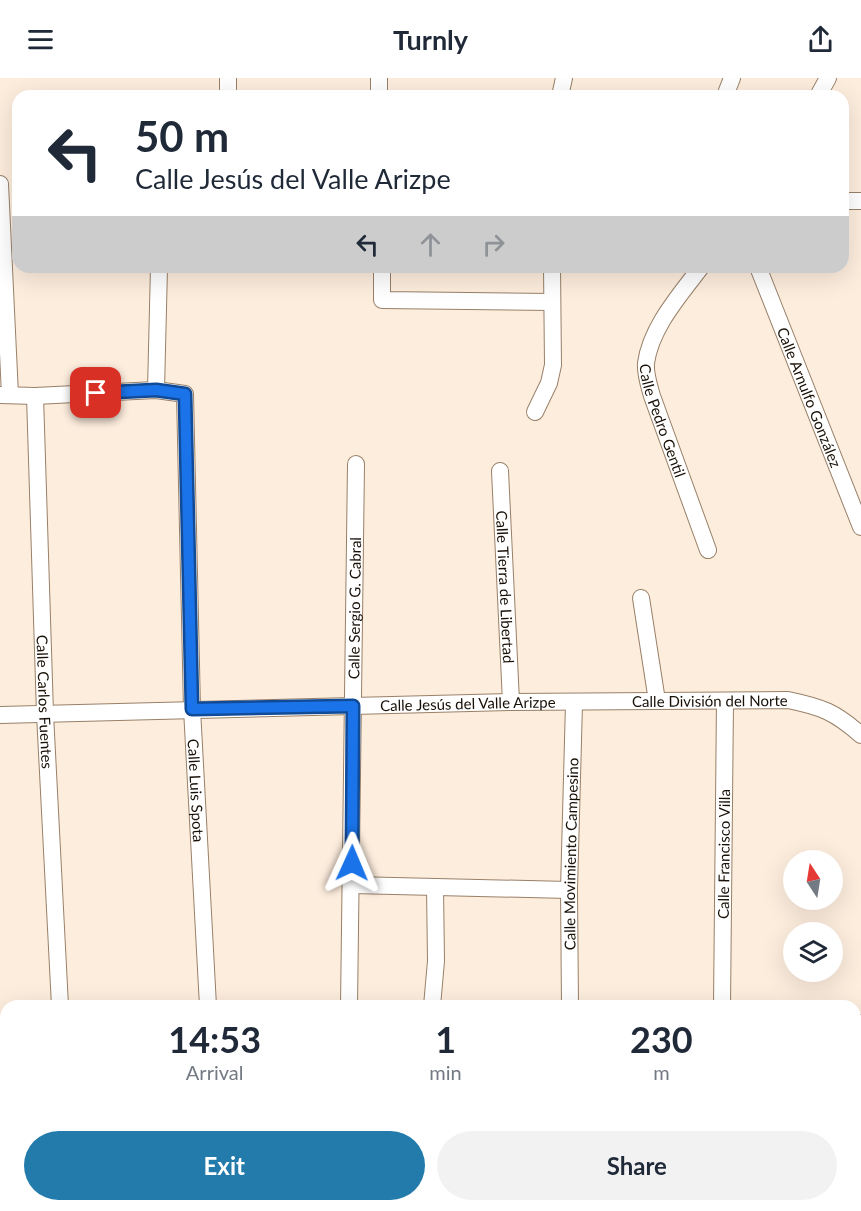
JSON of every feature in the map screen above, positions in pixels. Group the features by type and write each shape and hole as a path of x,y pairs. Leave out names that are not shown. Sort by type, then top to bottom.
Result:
{"street":[{"path":"0,184 5,395 35,396 156,390 159,273"},
{"path":"382,273 382,300 552,302"},
{"path":"535,412 549,383 553,365 552,273"},
{"name":"Calle Pedro Gentil","path":"696,273 664,315 646,363 652,396 708,550"},
{"name":"Calle Arnulfo González","path":"760,273 861,527"},
{"name":"Calle Luis Spota","path":"156,390 185,394 192,709 208,1000"},
{"name":"Calle Carlos Fuentes","path":"35,396 45,714 60,1000"},
{"name":"Calle Sergio G. Cabral","path":"349,1000 356,464"},
{"name":"Calle Tierra de Libertad","path":"500,471 511,702"},
{"path":"641,598 657,701"},
{"name":"Calle División del Norte","path":"574,703 788,700 819,706 842,718 861,735"},
{"name":"Calle Francisco Villa","path":"722,1000 725,701"},
{"name":"Calle Jesús del Valle Arizpe","path":"0,715 511,702 574,703"},
{"name":"Calle Movimiento Campesino","path":"570,1000 569,890 574,703"},
{"path":"352,885 569,890"},
{"path":"433,1000 436,961 435,888"}],"route":[{"path":"96,393 156,390 185,394 192,709 353,706 352,863"}]}
